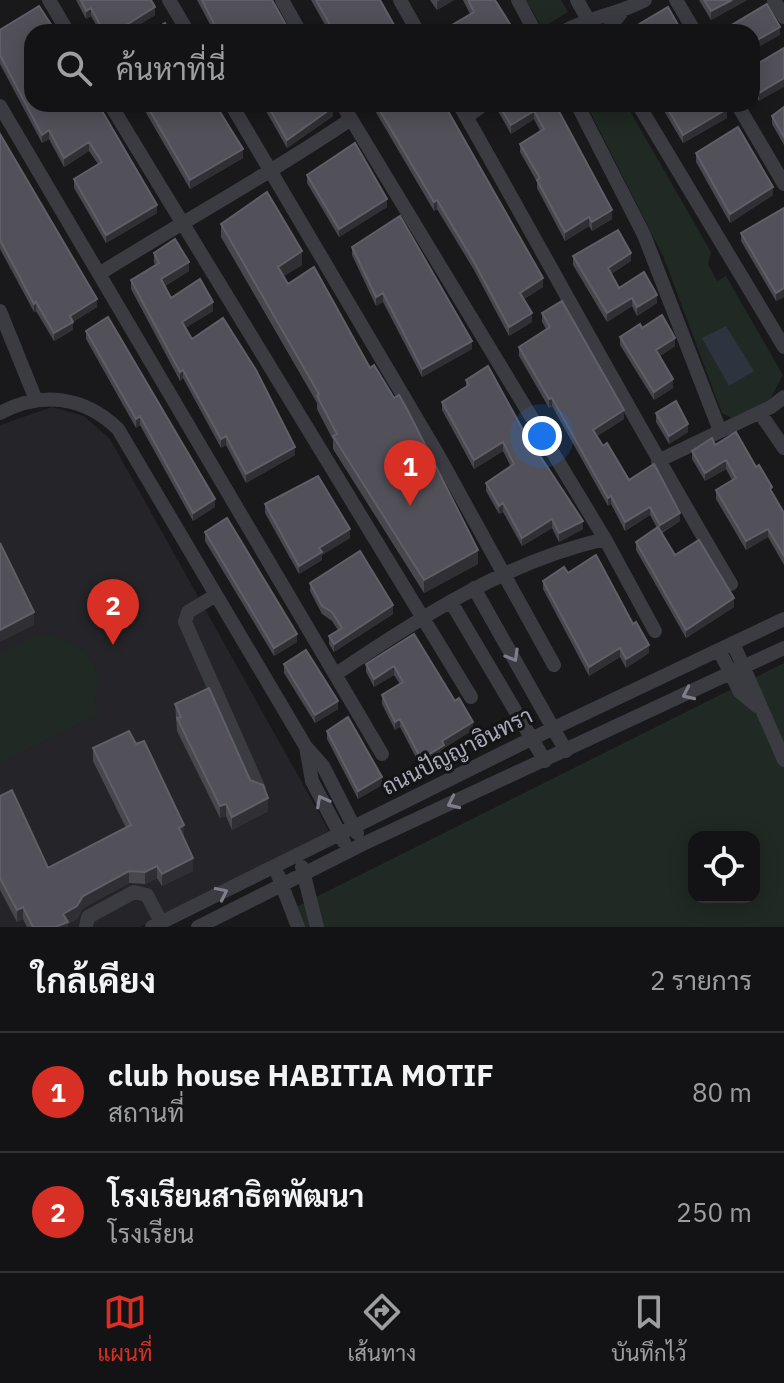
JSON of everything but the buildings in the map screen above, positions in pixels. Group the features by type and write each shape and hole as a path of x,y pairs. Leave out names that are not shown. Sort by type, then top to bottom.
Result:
{"street":[{"path":"49,0 63,24"},
{"path":"169,0 183,24"},
{"path":"282,0 296,24"},
{"path":"400,0 414,24"},
{"path":"518,0 531,24"},
{"path":"577,0 591,24"},
{"path":"577,24 588,18 621,13 645,0"},
{"path":"676,0 690,24"},
{"path":"774,0 784,17"},
{"path":"612,24 621,13"},
{"path":"0,106 382,754"},
{"path":"115,112 471,697"},
{"path":"236,112 506,575 554,665"},
{"path":"347,112 605,539 655,631"},
{"path":"464,112 555,270 658,461 731,584"},
{"path":"581,112 644,235 720,431"},
{"path":"643,112 784,347"},
{"path":"742,112 784,184"},
{"path":"99,274 181,222 271,173 351,119"},
{"path":"0,311 36,400"},
{"path":"0,413 36,400 80,402 105,416 118,429 306,747 323,766 363,844"},
{"path":"658,461 782,403"},
{"path":"760,413 784,448"},
{"path":"336,674 420,617 474,588 569,548 605,539"},
{"path":"474,588 566,751"},
{"path":"216,595 188,612 185,622 259,789"},
{"path":"451,602 545,761"},
{"name":"ถนนปัญญาอินทรา","path":"156,925 555,727 784,619"},
{"path":"726,647 784,760"},
{"name":"ถนนปัญญาอินทรา","path":"198,927 363,844 784,648"},
{"path":"306,747 312,781 348,852"},
{"path":"299,855 317,927"},
{"path":"275,867 298,927"},
{"path":"86,927 88,917 134,892 147,895 156,925"}],"shaded area":[{"path":"526,0 561,0 568,12 548,24 540,24"},
{"path":"590,112 631,112 711,252 708,264 717,281 726,276 783,375 769,401 732,418 722,413 663,256"},
{"path":"52,407 84,416 110,439 329,831 140,927 0,927 0,425"},
{"path":"46,635 71,643 89,657 97,677 93,703 99,714 0,763 0,653 29,639"},
{"path":"784,663 784,927 292,927 286,912"}],"water":[{"path":"726,326 754,371 729,386 702,338"}],"place":[{"name":"club house HABITIA MOTIF","path":"410,506"},
{"name":"โรงเรียนสาธิตพัฒนา","path":"113,645"}]}
